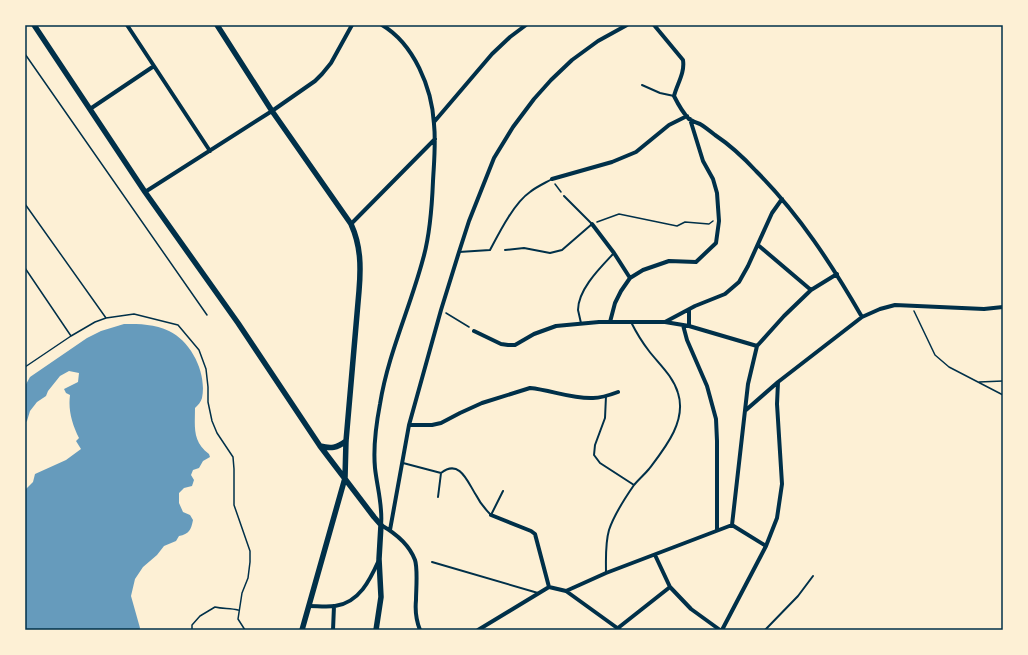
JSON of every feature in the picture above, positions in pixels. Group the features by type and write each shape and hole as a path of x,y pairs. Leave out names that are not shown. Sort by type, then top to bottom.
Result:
{"street":[{"path":"34,25 145,192 238,323 320,446 374,517 382,525 396,534 407,546 415,560 416,621 420,630"},
{"path":"127,25 210,150"},
{"path":"217,25 272,111 351,224 356,234 359,248 361,266 344,478 302,630"},
{"path":"145,192 295,96 322,74 331,63 352,25"},
{"path":"376,630 381,597 379,560 382,525 375,467 376,431 384,383 424,258 432,202 435,139 431,101 422,75 415,61 400,40 391,30 382,25"},
{"path":"434,122 492,54 510,37 526,25"},
{"path":"390,530 409,425 459,252 469,221 494,158 513,127 534,99 551,80 572,60 598,41 627,25"},
{"path":"610,322 615,303 630,278 643,270 669,261 696,262 716,243 719,220 717,193 713,179 703,161 688,118 674,96 684,66 683,60 654,25"},
{"path":"90,109 154,66"},
{"path":"552,179 612,162 636,152 669,125 688,118 702,125 737,153 757,171 782,199 837,274 862,317"},
{"path":"351,224 435,139"},
{"path":"665,322 725,294 739,282 772,214 782,199"},
{"path":"592,224 614,253 630,278"},
{"path":"758,245 811,290"},
{"path":"732,525 748,384 757,346 784,316 811,290 837,274"},
{"path":"745,411 778,382 862,317 880,309 895,305 984,309 1003,307"},
{"path":"689,310 689,326"},
{"path":"474,331 501,344 515,345 534,334 556,326 610,322 665,322 689,326 757,346"},
{"path":"683,325 687,340 706,386 716,419 718,441 717,530"},
{"path":"655,555 670,587 691,610 721,630 766,546 777,518 782,484 778,382"},
{"path":"409,425 432,425 440,423 482,403 530,388 580,398 606,396 618,392"},
{"path":"320,446 334,448 346,441"},
{"path":"491,515 535,534 549,588"},
{"path":"732,525 766,546"},
{"path":"566,591 606,573 732,525"},
{"path":"309,606 334,606 348,603 360,593 370,580 379,560"},
{"path":"478,630 538,593 549,588 566,591 619,629 670,587"},
{"path":"333,630 334,606"}],"lane":[{"path":"642,85 660,93 674,96"},
{"path":"459,252 490,250 502,228 521,202 530,192 552,179"},
{"path":"505,250 524,248 550,253 562,250 592,224 564,196"},
{"path":"581,324 578,309 582,295 593,276 614,253"},
{"path":"606,573 606,549 609,530 617,512 634,485 660,454 673,434 679,421 681,407 678,393 673,382 664,368 649,352 639,338 631,322"},
{"path":"606,396 605,418 595,445 594,455 600,463 634,485"},
{"path":"403,463 441,473 447,469 454,468 464,474 483,506 491,515 503,491"},
{"path":"438,497 441,473"},
{"path":"432,562 519,586 538,593"},
{"path":"765,630 798,596 813,576"}],"path":[{"path":"25,54 207,315"},
{"path":"552,179 564,196"},
{"path":"25,204 106,318"},
{"path":"592,224 619,214 677,226 685,222 709,224 715,219 718,209"},
{"path":"25,268 71,336"},
{"path":"911,306 935,355 949,366 1003,395"},
{"path":"442,310 474,331"},
{"path":"25,367 71,336 95,322 106,318 134,314 178,325 190,337 200,350 206,369 208,402 212,421 217,433 233,457 234,505 250,550 248,578 242,593 238,619 245,630"},
{"path":"979,382 1003,381"},
{"path":"192,630 192,625 200,616 216,607 222,609 228,608 239,610"}],"water":[{"path":"124,324 142,324 169,331 185,343 200,369 203,389 202,399 195,408 195,427 197,439 210,457 203,461 199,468 193,470 191,475 194,480 192,486 184,488 179,493 179,503 183,512 190,515 193,520 189,531 179,536 176,541 164,546 157,555 143,567 135,579 131,596 140,628 139,630 25,630 25,490 33,482 35,474 66,460 81,449 76,441 79,438 71,417 70,395 66,393 64,389 78,382 79,373 69,371 60,376 48,391 46,396 37,402 30,411 25,423 25,386 30,377 87,338 101,331"}]}
